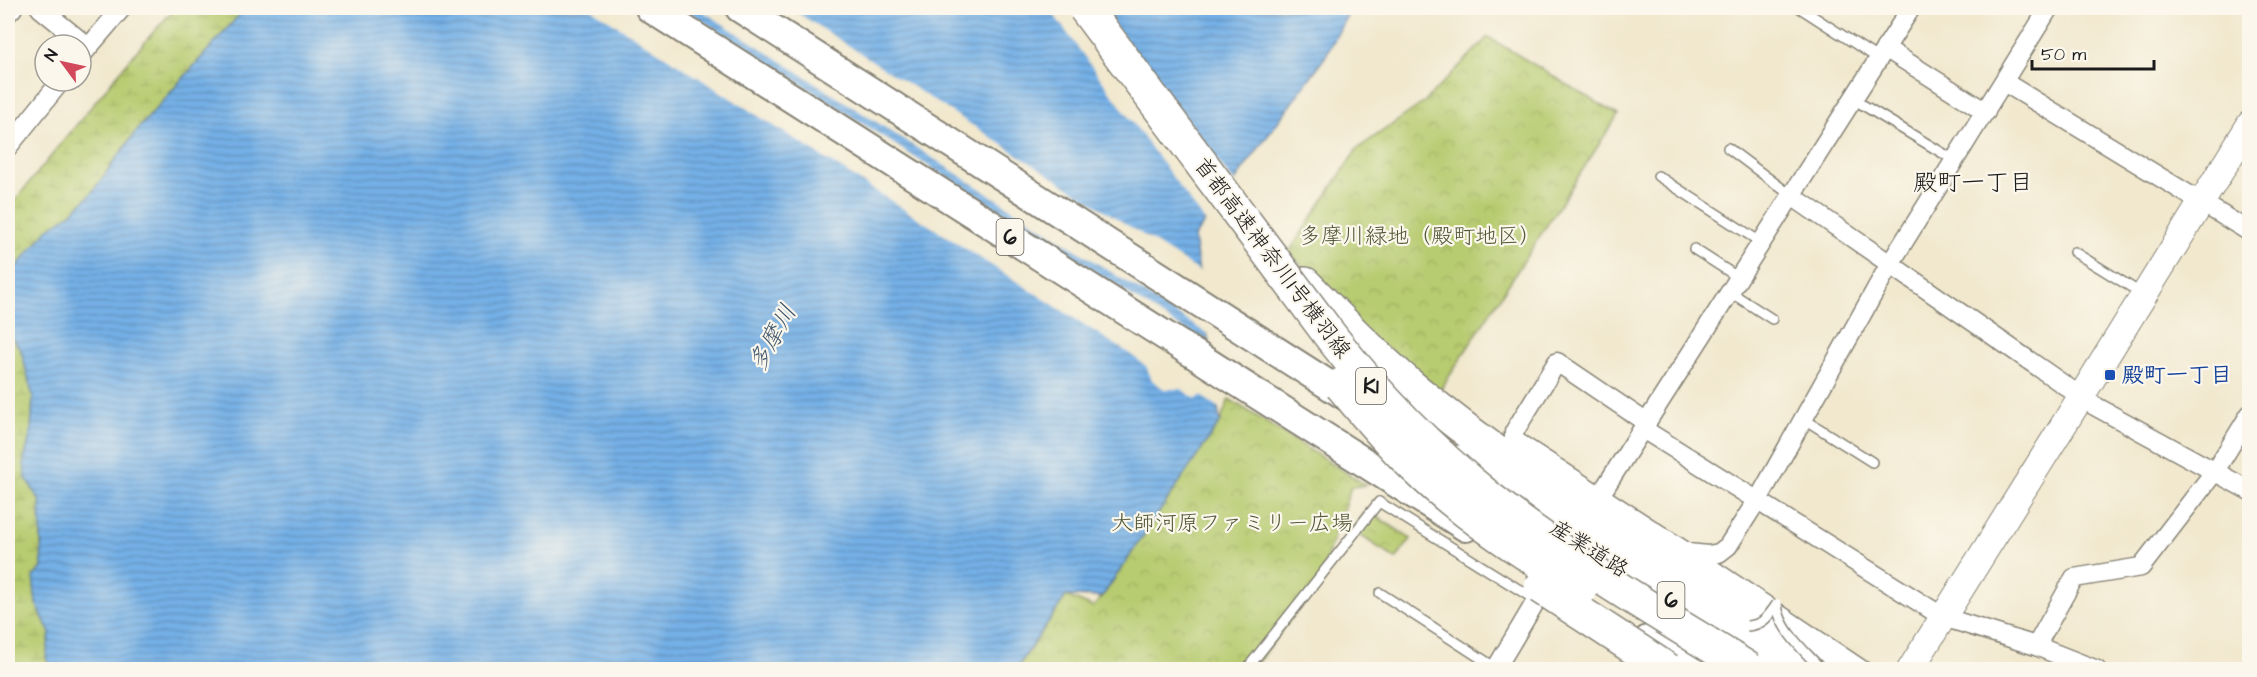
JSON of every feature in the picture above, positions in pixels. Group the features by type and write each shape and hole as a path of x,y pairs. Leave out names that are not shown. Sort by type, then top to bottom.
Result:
{"highway":[{"name":"首都高速神奈川1号横羽線","path":"1060,8 1337,380 1403,455 1470,514 1542,564 1710,669"},
{"name":"首都高速神奈川1号横羽線","path":"1085,8 1354,368 1402,426 1467,479 1587,567 1750,669"},
{"path":"1232,206 1354,334 1414,389 1470,432 1549,488 1690,566 1835,669"},
{"path":"1337,380 1372,433 1401,468 1476,541 1508,566 1668,669"},
{"path":"1402,426 1462,464 1577,522 1820,669"}],"main road":[{"name":"産業道路","path":"650,8 1536,571 1696,669"},
{"name":"6","path":"740,8 1402,426"},
{"name":"産業道路","path":"1402,426 1560,530 1782,669"}],"street":[{"path":"8,13 13,8"},
{"path":"40,8 66,33"},
{"path":"93,42 122,8"},
{"path":"1599,497 1911,8"},
{"path":"1690,566 1708,555 1719,553 1728,546 1804,419 1890,264 2049,8"},
{"path":"1882,53 1986,112"},
{"path":"2004,82 2250,232"},
{"path":"8,144 51,93"},
{"path":"1910,669 2250,124"},
{"path":"1791,196 2081,398 2250,490"},
{"path":"1862,669 1690,566 1599,497 1514,440 1514,432 1557,362 1756,502 1943,617 2036,646 2097,669"},
{"path":"2036,646 2074,578 2141,567 2215,471 2250,414"},
{"path":"1495,669 1539,596 1536,571 1560,530"}],"lane":[{"path":"1800,8 1882,53"},
{"path":"1853,99 1954,160"},
{"path":"1728,148 1791,196"},
{"path":"1658,176 1762,243"},
{"path":"1694,249 1772,319"},
{"path":"2074,252 2144,295"},
{"path":"1804,419 1872,462"},
{"path":"1246,669 1379,502 1537,600"},
{"path":"1380,593 1495,669"}],"green space":[{"path":"175,8 249,8 240,14 138,129 90,195 70,214 48,229 8,277 8,209 135,53"},
{"name":"多摩川緑地（殿町地区）","path":"1488,37 1618,115 1432,403 1289,252 1357,149 1423,103"},
{"path":"8,333 21,350 33,397 31,432 24,460 25,476 40,501 42,569 36,603 50,633 46,658 52,669 8,669"},
{"name":"大師河原ファミリー広場","path":"1229,399 1366,485 1351,487 1318,583 1253,669 1016,670 1066,596 1093,607 1102,597 1220,422"},
{"path":"1367,510 1411,539 1396,559 1352,530"}],"water":[{"name":"多摩川","path":"249,8 1351,8 1325,57 1194,237 1220,422 1102,597 1066,596 1016,669 52,669 46,658 50,633 36,603 33,577 42,568 40,501 25,476 24,460 31,432 33,397 21,350 8,333 8,277 48,229 70,214 90,195 138,129 240,14"}],"pier":[{"path":"590,8 682,8 1212,348 1221,409 1201,396 1196,399 1181,389 1164,389 1152,380 1146,366 1130,354"},
{"path":"698,8 790,8 1202,273 1211,336"},
{"path":"1049,8 1101,8 1236,185 1207,224"}],"place":[{"name":"殿町一丁目","path":"2110,375"}],"district":[{"name":"殿町一丁目","path":"1973,183"}]}
